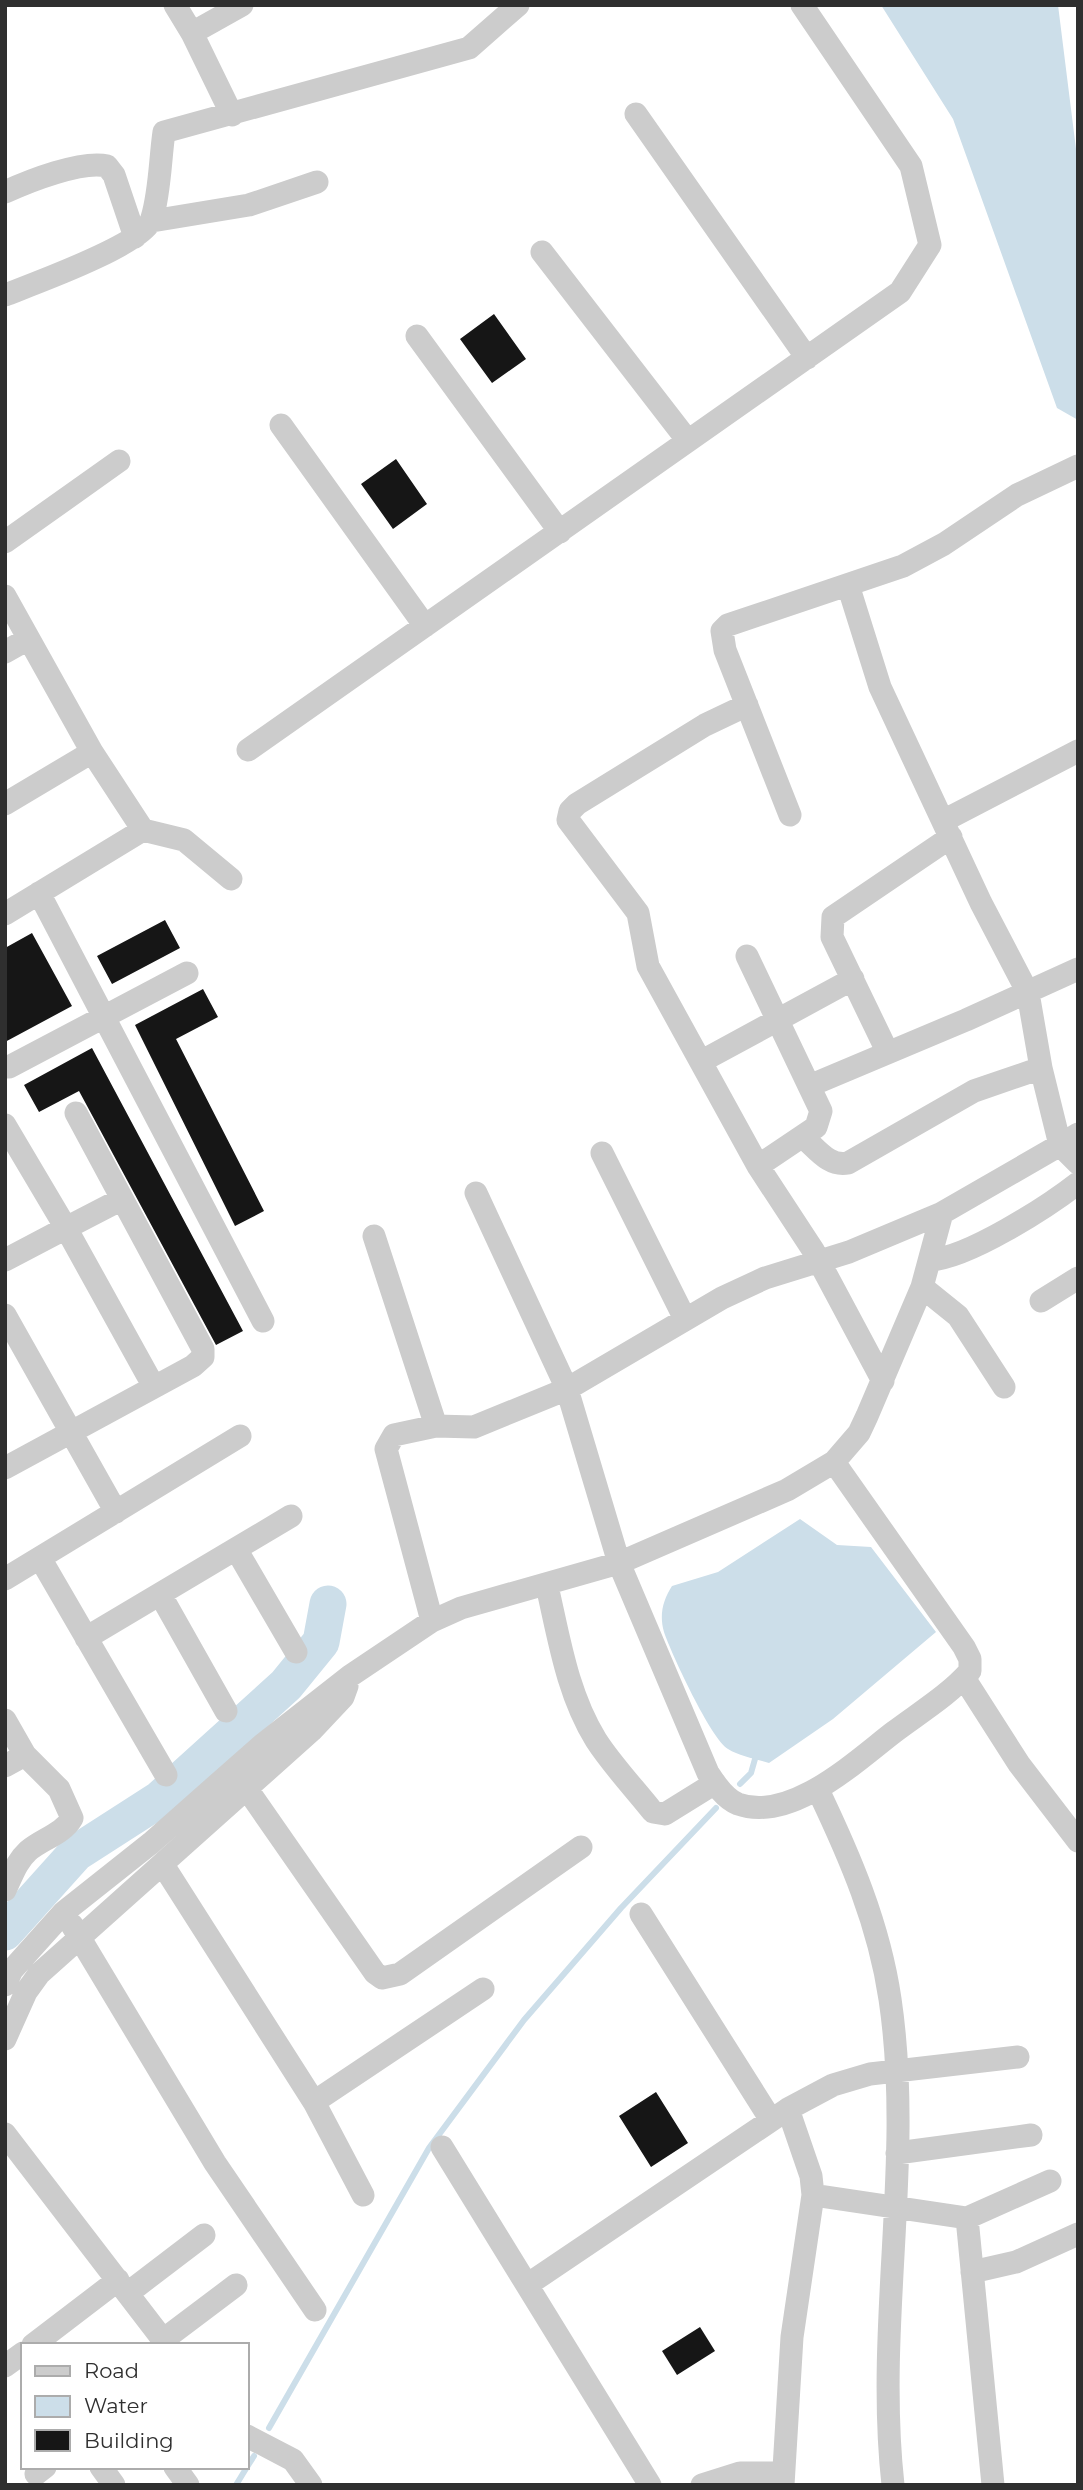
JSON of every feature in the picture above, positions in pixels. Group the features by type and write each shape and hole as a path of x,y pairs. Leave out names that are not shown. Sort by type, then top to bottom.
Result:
{"street":[{"path":"175,5 192,33 232,115"},
{"path":"192,33 242,5"},
{"path":"152,221 164,132 469,48 518,5"},
{"path":"248,750 900,292 930,245 911,166 802,5"},
{"path":"636,114 807,358"},
{"path":"5,192 77,168 99,164 107,166 114,175 135,237"},
{"path":"5,295 76,267 135,237 152,221 249,205 317,182"},
{"path":"542,253 688,441"},
{"path":"417,336 560,531"},
{"path":"281,425 425,626"},
{"path":"5,542 119,461"},
{"path":"790,815 725,650 722,631 728,625 904,566 944,544 1017,495 1078,466"},
{"path":"848,585 880,687 981,903 1028,993 1041,1068 1078,1163"},
{"path":"5,596 92,752 143,831"},
{"path":"5,652 28,639"},
{"path":"747,705 705,725 569,811 568,820 638,913 648,965 758,1166 819,1261 883,1381"},
{"path":"887,1051 832,937 833,917 947,829 1078,751"},
{"path":"8,796 92,752"},
{"path":"5,914 143,831 184,840 231,879"},
{"path":"39,893 262,1321"},
{"path":"747,956 821,1111 816,1127 758,1166"},
{"path":"809,1086 1078,969"},
{"path":"9,1067 187,973"},
{"path":"702,1061 853,979"},
{"path":"803,1137 830,1161 838,1165 848,1163 974,1091 1041,1068"},
{"path":"5,1468 199,1362 203,1357 203,1349 76,1113"},
{"path":"5,1125 66,1228 154,1387"},
{"path":"432,1622 386,1449 394,1435 436,1426 474,1427 567,1389 685,1319 765,1278 819,1261 942,1213 1069,1139"},
{"path":"602,1153 685,1319"},
{"path":"930,1260 944,1259 971,1250 1078,1183"},
{"path":"476,1192 567,1389 619,1563 715,1783 736,1803 758,1806 788,1802 818,1790 970,1671 971,1659 834,1462"},
{"path":"5,1260 122,1199"},
{"path":"5,1984 20,1961 64,1912 151,1843 262,1745 350,1676 432,1622 461,1608 547,1586 619,1563 787,1490 834,1462 859,1433 883,1381 922,1287 942,1213"},
{"path":"374,1236 436,1426"},
{"path":"1041,1301 1078,1278"},
{"path":"922,1287 958,1316 1004,1387"},
{"path":"5,1315 116,1512"},
{"path":"5,1579 240,1436"},
{"path":"86,1638 291,1516"},
{"path":"236,1549 296,1652"},
{"path":"40,1558 166,1775"},
{"path":"547,1586 568,1676 579,1708 597,1741 653,1812 665,1814 715,1783"},
{"path":"160,1594 226,1711"},
{"path":"5,2039 26,1992 39,1974 335,1708 343,1697 350,1676"},
{"path":"964,1678 1019,1764 1078,1841"},
{"path":"5,1720 15,1760 59,1789 72,1818 68,1826 35,1845 19,1860 5,1890"},
{"path":"247,1789 375,1973 382,1978 400,1974 581,1847"},
{"path":"818,1790 859,1878 880,1947 890,1999 897,2070 897,2205 890,2295 888,2385 893,2485"},
{"path":"163,1865 314,2102 363,2195"},
{"path":"64,1912 215,2163 315,2310"},
{"path":"641,1914 780,2114 813,2195 792,2337 783,2479 740,2473 702,2485"},
{"path":"314,2102 483,1989"},
{"path":"527,2285 780,2114 852,2078 1018,2056"},
{"path":"5,2134 165,2342 236,2285"},
{"path":"897,2153 1031,2134"},
{"path":"442,2147 650,2485"},
{"path":"813,2195 897,2205 951,2218 967,2218 1050,2181"},
{"path":"967,2218 993,2485"},
{"path":"972,2272 1016,2262 1078,2234"},
{"path":"36,2343 204,2235"},
{"path":"5,2366 21,2354"},
{"path":"248,2437 293,2460 312,2485"},
{"path":"102,2469 114,2485"},
{"path":"176,2469 188,2485"}],"water":[{"path":"881,5 1058,5 1078,165 1078,420 1057,408 953,119"},
{"path":"800,1519 837,1545 871,1547 936,1632 833,1719 769,1763 737,1754 721,1742 692,1695 664,1632 662,1614 664,1602 672,1586 718,1572"}],"building":[{"path":"494,314 526,359 492,383 460,339"},
{"path":"396,459 427,504 393,529 361,484"},
{"path":"165,920 180,948 112,984 97,956"},
{"path":"32,933 72,1006 5,1042 5,948"},
{"path":"203,989 218,1017 176,1039 264,1211 235,1226 135,1025"},
{"path":"92,1048 243,1331 216,1345 79,1091 39,1112 24,1085"},
{"path":"656,2092 688,2143 651,2167 619,2116"},
{"path":"700,2327 715,2351 677,2375 662,2351"}],"waterway":[{"path":"5,1932 76,1853 160,1799 286,1685 321,1642 328,1604"},
{"path":"740,1784 751,1773 757,1752"},
{"path":"269,2428 429,2148 524,2020 621,1908 716,1808"},
{"path":"248,2465 254,2456"},
{"path":"236,2485 246,2469"}]}
